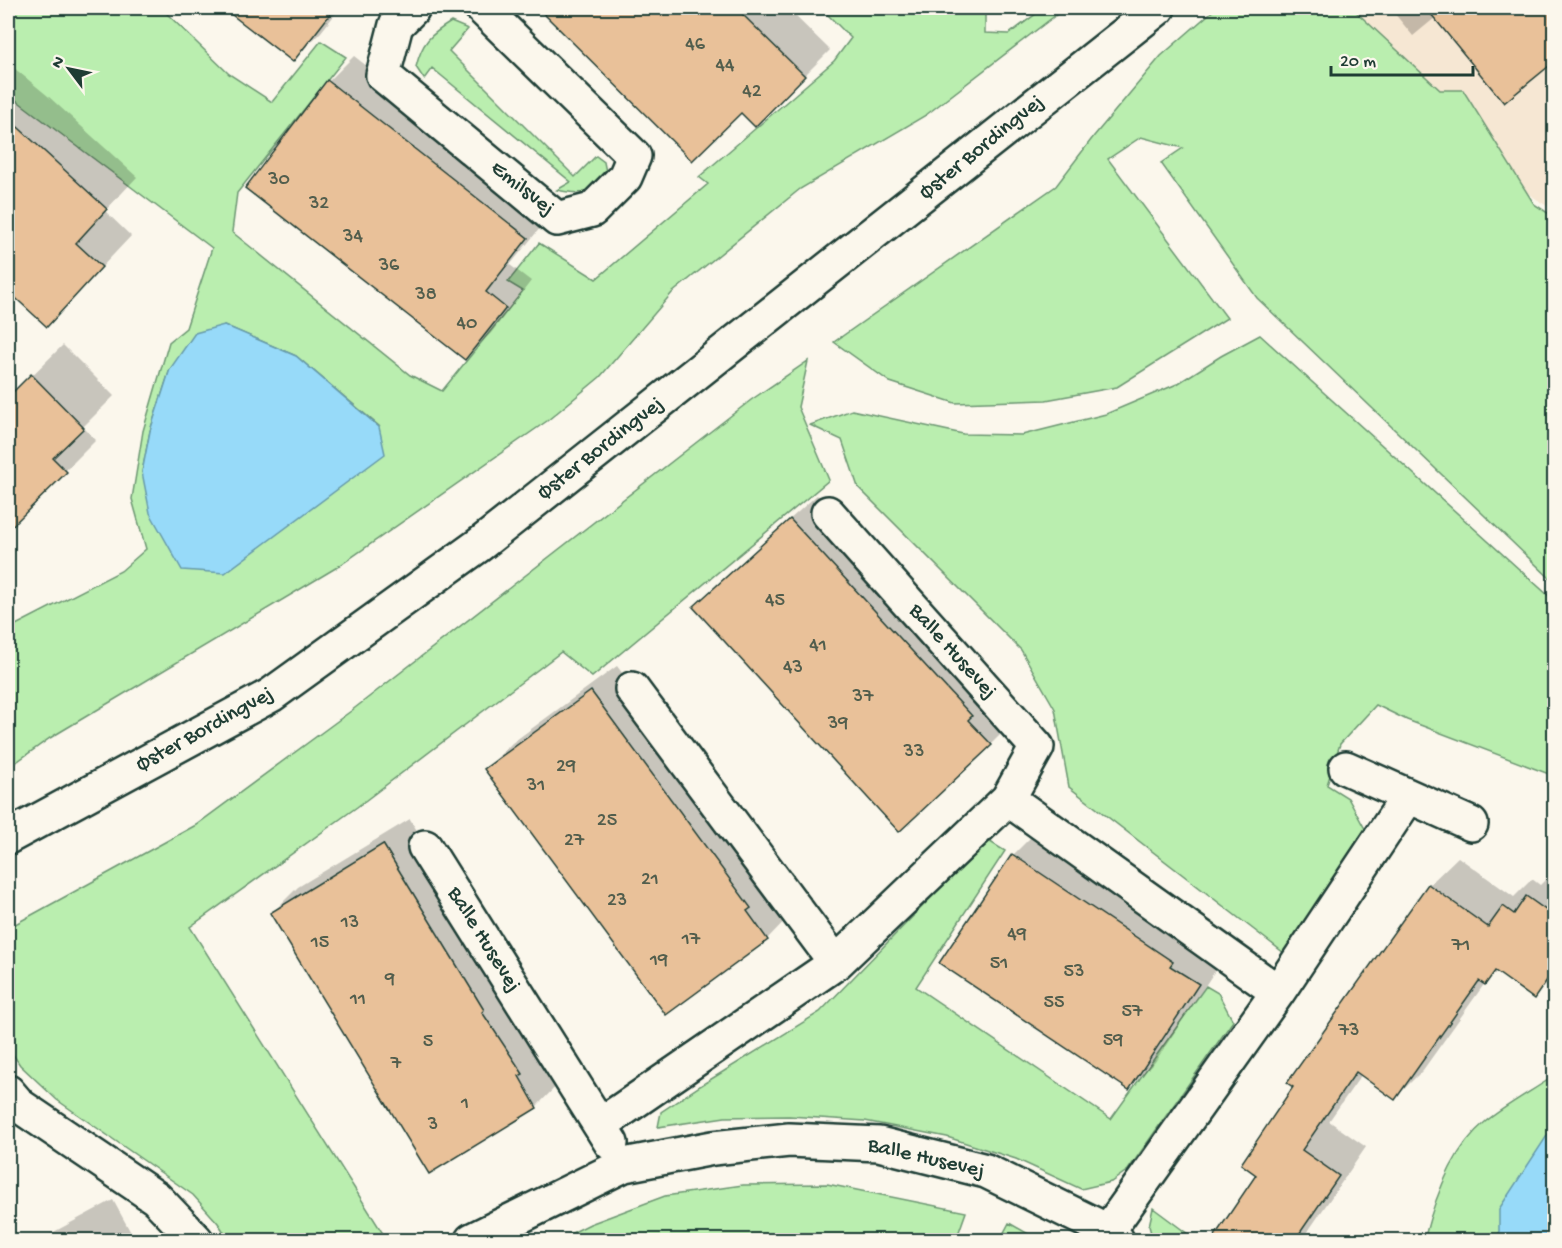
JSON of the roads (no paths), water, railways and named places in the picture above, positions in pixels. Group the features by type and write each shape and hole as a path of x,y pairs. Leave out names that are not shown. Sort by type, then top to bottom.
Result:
{"street":[{"name":"Emilsvej","path":"413,8 396,25 383,75 557,219 592,210 626,177 634,156 482,8"},
{"name":"Øster Bordingvej","path":"8,837 271,695 460,558 760,324 1158,8"},
{"name":"Balle Husevej","path":"600,1125 836,963 1008,799 1037,747 828,513"},
{"path":"632,689 836,963"},
{"path":"1346,768 1471,824"},
{"name":"Balle Husevej","path":"472,1240 624,1164 713,1148 789,1140 879,1144 986,1171 1113,1236 1408,797"},
{"path":"1008,799 1278,992"},
{"name":"Balle Husevej","path":"425,847 624,1164"},
{"path":"8,1092 20,1106 156,1198 196,1240"}],"water":[{"path":"224,325 296,356 379,427 385,454 225,573 182,570 150,513 142,472 150,431 170,369 195,333"},
{"path":"1554,1125 1554,1240 1499,1240 1499,1209"}]}
